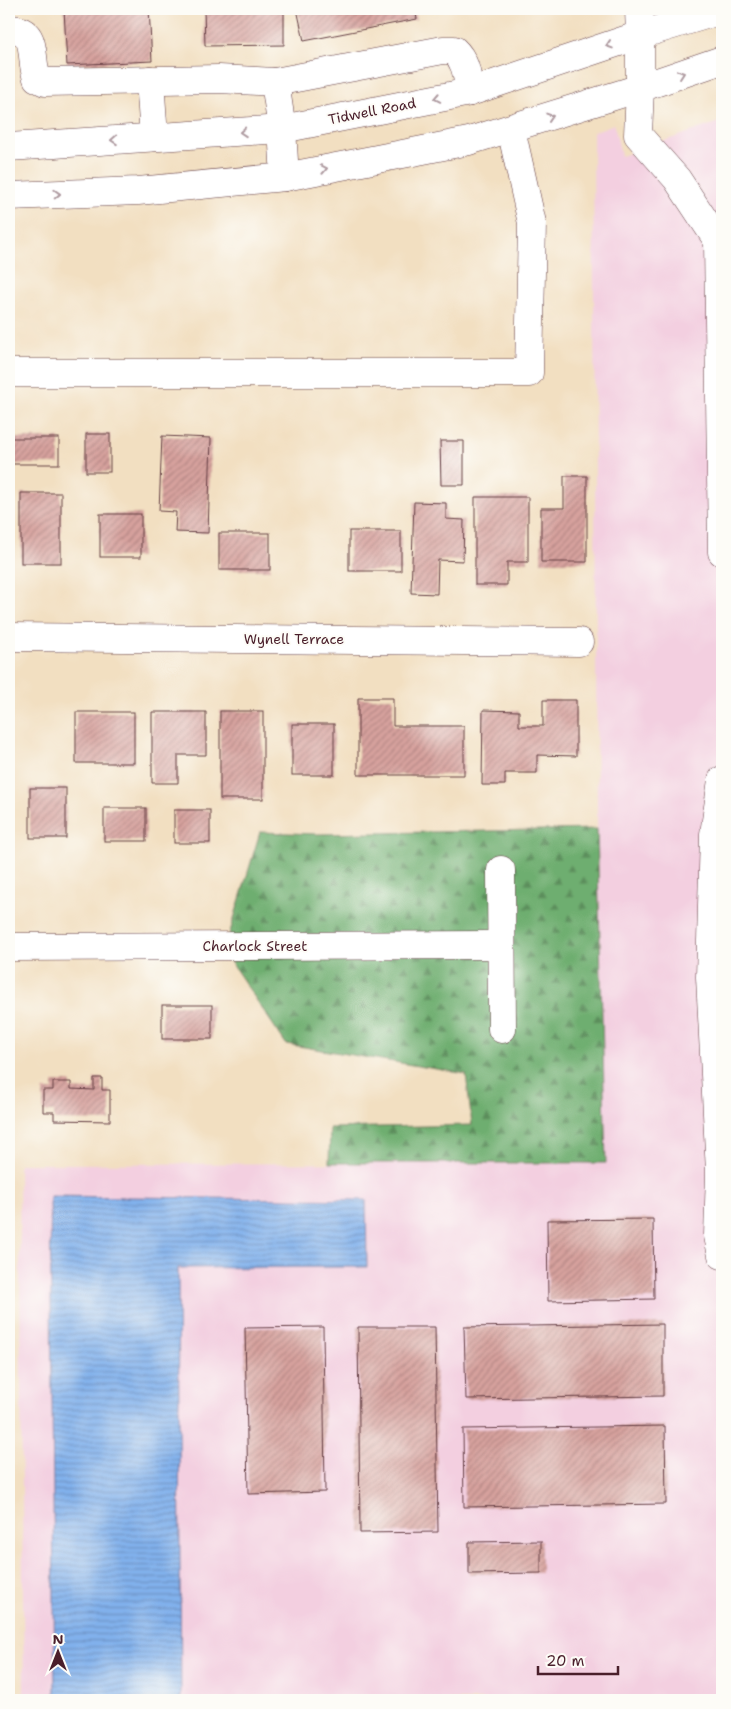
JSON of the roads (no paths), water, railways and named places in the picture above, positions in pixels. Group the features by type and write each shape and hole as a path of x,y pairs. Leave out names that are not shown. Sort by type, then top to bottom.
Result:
{"main road":[{"name":"Tidwell Road","path":"9,147 282,129 470,92 640,22 722,10"},
{"path":"640,22 638,135 677,179 718,241 722,552"},
{"path":"9,29 18,29 32,43 34,70 37,78 45,82 218,79 275,82 443,50 454,50 461,56 465,65 470,92"},
{"path":"9,196 138,191 285,177 470,141 640,88 722,60"},
{"path":"150,80 154,137"},
{"path":"275,82 282,129 285,177"},
{"path":"9,373 529,373 532,223 511,129"},
{"name":"Wynell Terrace","path":"9,637 579,642"},
{"path":"722,780 714,834 710,978 720,1149 718,1236 722,1256"},
{"path":"501,870 502,1029"},
{"name":"Charlock Street","path":"9,947 501,946"}],"water":[{"path":"50,1196 366,1200 367,1267 178,1268 181,1700 55,1700"}]}
